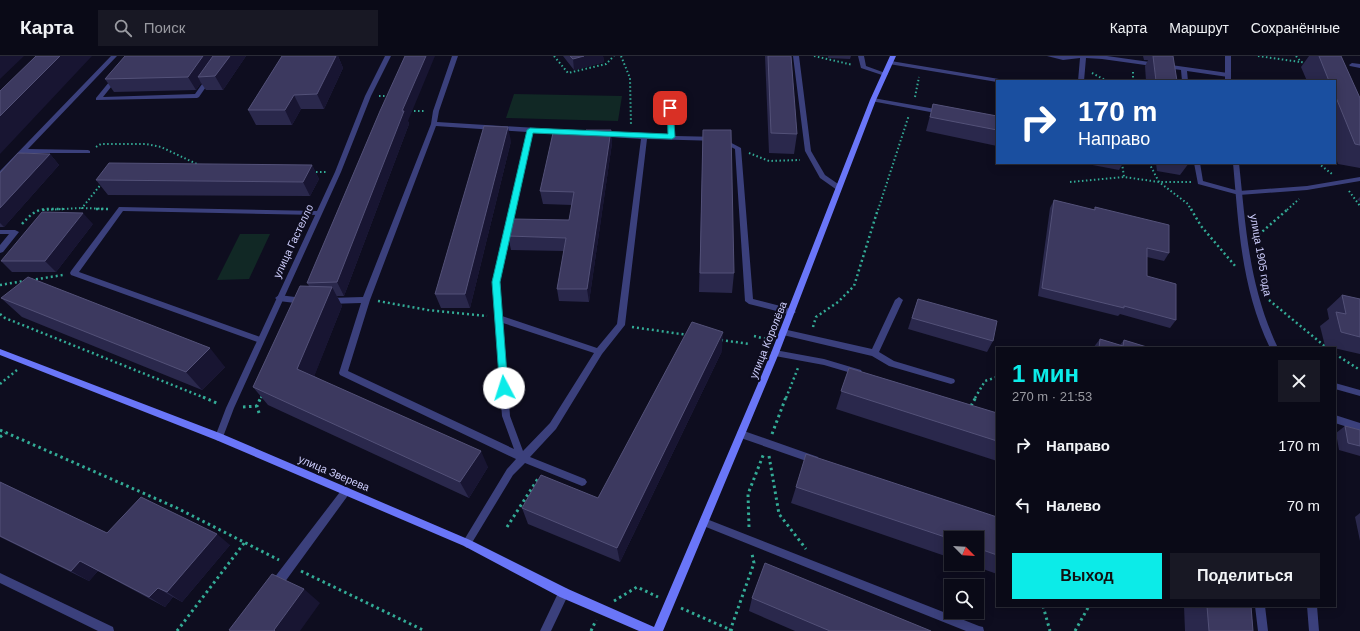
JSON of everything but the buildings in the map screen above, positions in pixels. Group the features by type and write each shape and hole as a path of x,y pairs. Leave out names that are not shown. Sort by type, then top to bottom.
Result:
{"main road":[{"name":"улица Королёва","path":"658,631 792,312 873,100 892,59"},
{"name":"улица Зверева","path":"0,352 219,437 346,491 467,543 564,593 651,631"}],"street":[{"path":"0,175 114,56"},
{"name":"улица Гастелло","path":"219,437 260,340 338,172 368,96 388,56"},
{"path":"455,56 436,111 434,124 366,300 343,373 521,457 582,482"},
{"path":"796,56 808,151 822,176 839,188"},
{"path":"861,56 863,67 885,74"},
{"path":"1050,56 1082,56 1081,80"},
{"path":"1086,56 1184,68 1228,78 1228,56"},
{"path":"892,59 921,68 996,80"},
{"path":"1352,65 1360,66"},
{"path":"1184,68 1185,80"},
{"path":"119,74 98,99 196,96 213,73"},
{"path":"669,94 672,137"},
{"path":"873,100 951,114"},
{"path":"434,124 644,137 720,139 738,148 749,301 792,312"},
{"path":"521,457 506,416 496,282 530,130"},
{"path":"467,543 510,472 521,457 553,426 598,352 621,325 644,137"},
{"path":"23,151 88,152"},
{"path":"1197,164 1200,182 1239,193 1307,188 1360,179"},
{"name":"улица 1905 года","path":"1236,164 1245,245 1259,314 1274,347"},
{"path":"260,340 74,273 120,209 318,213"},
{"path":"0,232 15,232"},
{"path":"0,250 15,232"},
{"path":"279,298 318,301 366,300"},
{"path":"874,353 899,300"},
{"path":"498,318 598,352"},
{"path":"783,332 874,353 892,364 951,381"},
{"path":"775,353 824,362 868,375"},
{"path":"1336,386 1360,394"},
{"path":"1336,419 1360,427"},
{"path":"741,434 827,464"},
{"path":"268,595 346,491"},
{"path":"704,522 979,631"},
{"path":"0,578 109,631"},
{"path":"545,631 564,593"},
{"path":"1260,607 1262,631"},
{"path":"1312,607 1314,631"}],"path":[{"path":"554,56 568,73 606,64 614,56"},
{"path":"621,56 630,78 631,135"},
{"path":"814,56 863,67"},
{"path":"1258,56 1308,63"},
{"path":"1296,56 1301,62"},
{"path":"816,317 838,302 854,286 896,150 912,107 921,68"},
{"path":"1082,68 1105,80"},
{"path":"388,101 390,96"},
{"path":"406,111 436,111"},
{"path":"88,152 101,144 146,144 161,147 204,168 196,167"},
{"path":"738,148 769,161 813,159"},
{"path":"1122,164 1124,178"},
{"path":"306,171 338,172"},
{"path":"1070,182 1124,178 1159,182 1200,182"},
{"path":"82,208 104,181"},
{"path":"1343,182 1360,206"},
{"path":"1245,245 1285,213 1307,188"},
{"path":"15,232 33,212 45,208 120,209"},
{"path":"0,285 74,273"},
{"path":"366,300 397,303 428,310 498,318"},
{"path":"0,314 5,318 230,408"},
{"path":"621,325 689,335"},
{"path":"754,336 766,339"},
{"path":"720,339 750,344"},
{"path":"1336,355 1360,370"},
{"path":"695,615 731,631 754,563 749,540 748,494 802,358"},
{"path":"0,384 26,363"},
{"path":"971,406 985,381 996,377"},
{"path":"259,413 257,406 264,392"},
{"path":"0,430 177,508 207,525 245,542 269,555"},
{"path":"0,437 5,433"},
{"path":"768,444 779,514 807,550"},
{"path":"507,527 545,467"},
{"path":"172,514 177,508"},
{"path":"177,631 245,542"},
{"path":"291,566 425,631"},
{"path":"1043,607 1050,631"},
{"path":"1075,631 1088,607"}],"green space":[{"path":"514,94 622,96 618,121 506,118"},
{"path":"240,234 270,234 249,279 217,280"}],"route":[{"path":"504,388 496,282 530,130 644,137 672,137 670,108"}]}
